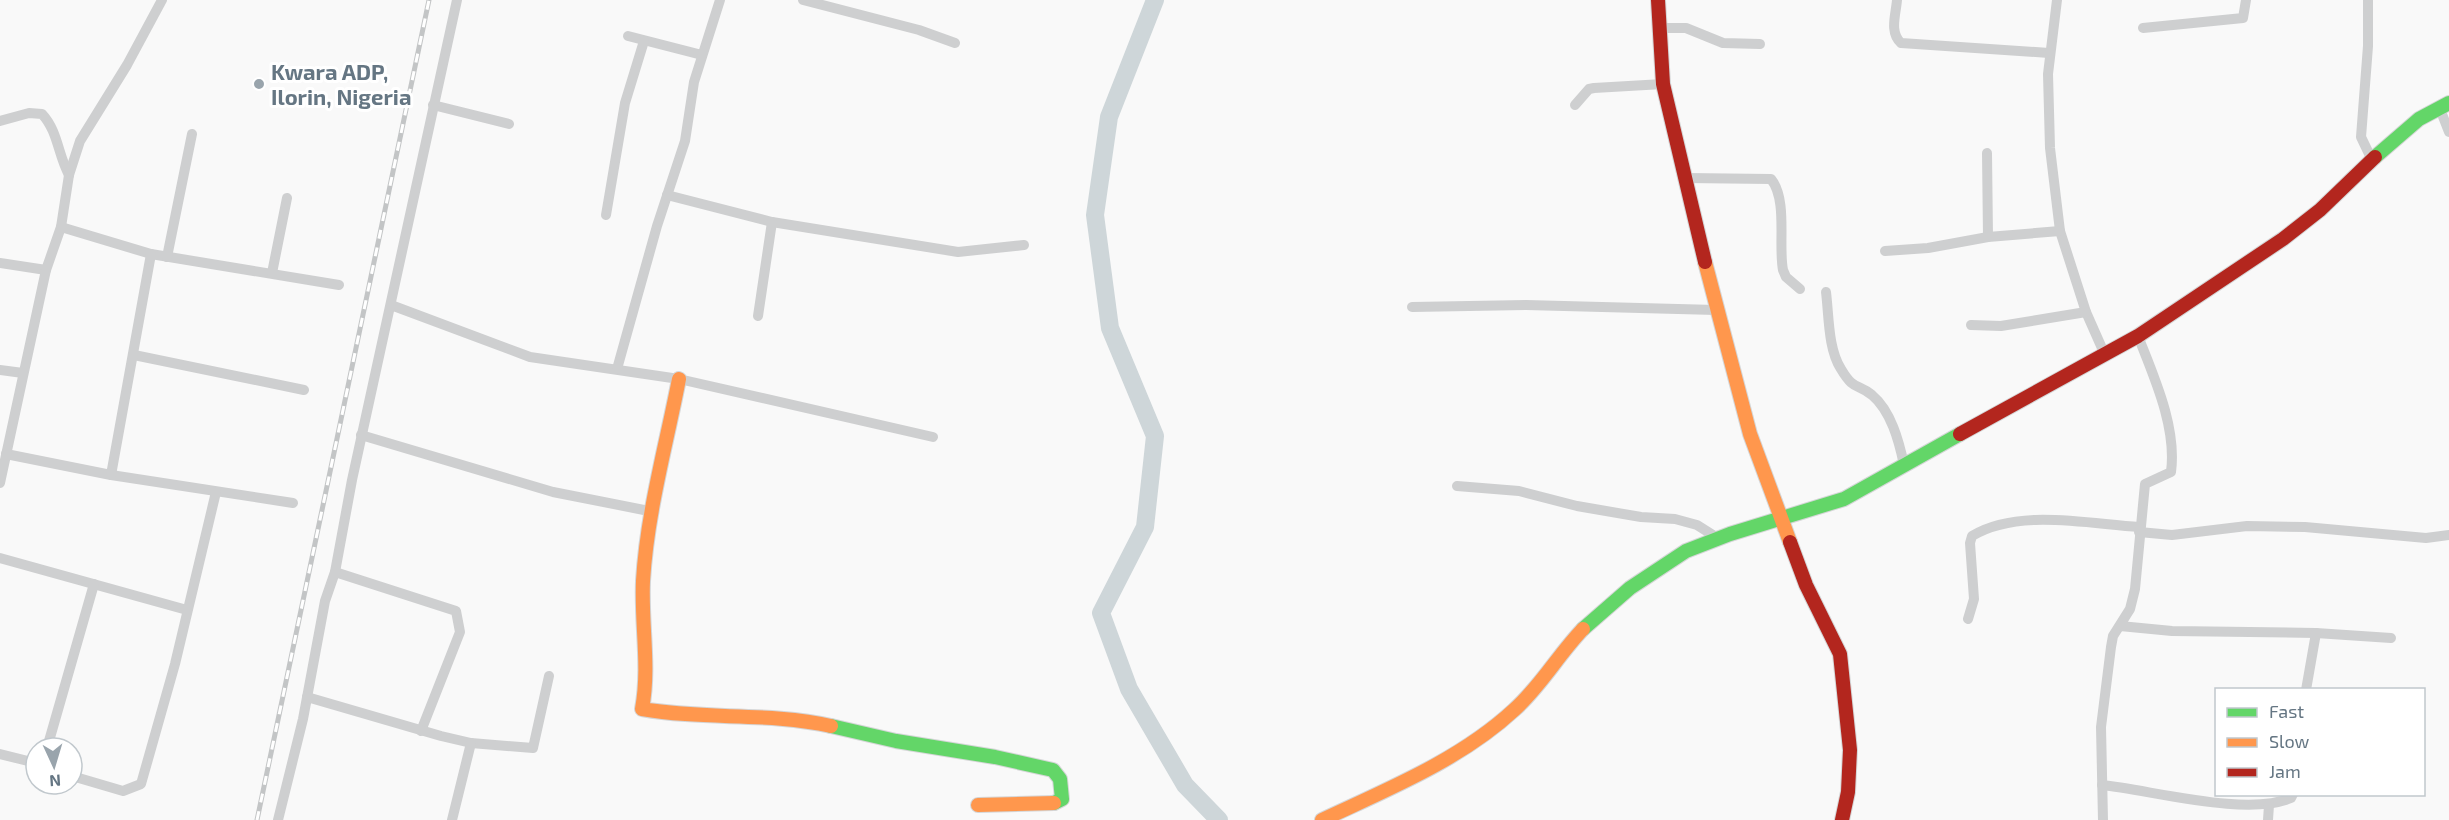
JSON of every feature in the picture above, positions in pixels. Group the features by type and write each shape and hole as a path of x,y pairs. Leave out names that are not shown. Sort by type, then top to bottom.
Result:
{"street":[{"path":"1,477 46,270 60,227 69,176 80,141 127,65 162,0"},
{"path":"278,820 307,697 325,601 334,572 361,435 457,0"},
{"path":"617,369 667,195 685,141 694,82 720,0"},
{"path":"803,0 955,43"},
{"path":"1658,0 1663,84 1716,310 1750,434 1806,585 1840,654 1850,750 1848,792 1842,820"},
{"path":"1897,0 1894,29 1895,38 1901,43 2049,53"},
{"path":"2057,0 2049,53 2050,148 2060,231 2086,312 2105,355"},
{"path":"2143,28 2236,20 2243,18 2246,0"},
{"path":"2368,0 2368,46 2361,137 2372,160"},
{"path":"1660,27 1698,31 1723,43 1760,44"},
{"path":"628,36 702,55"},
{"path":"606,215 625,103 644,41"},
{"path":"1575,105 1589,89 1663,84"},
{"path":"433,105 509,124"},
{"path":"1322,820 1436,765 1500,721 1535,690 1576,636 1612,600 1664,564 1699,543 1816,510 1844,498 2105,355 2138,336 2283,239 2320,210 2419,119 2444,106 2449,132"},
{"path":"0,121 29,113 42,114 51,123 61,160 69,176"},
{"path":"167,256 192,134"},
{"path":"1987,153 1988,237"},
{"path":"1686,178 1771,179 1775,184 1780,210 1784,270 1786,277 1800,289"},
{"path":"667,195 772,222 958,252 1024,245"},
{"path":"272,273 287,198"},
{"path":"758,316 772,222"},
{"path":"60,227 150,254 339,285"},
{"path":"1885,251 1928,248 1988,237 2060,231"},
{"path":"111,475 150,254"},
{"path":"0,262 46,270"},
{"path":"1826,292 1839,366 1850,383 1869,392 1882,404 1899,443 1904,465"},
{"path":"391,305 530,357 567,365 617,369 679,379 933,437"},
{"path":"1412,307 1526,305 1716,310"},
{"path":"1971,325 2001,326 2086,312"},
{"path":"2103,820 2102,727 2113,636 2130,609 2135,589 2145,484 2171,472 2173,461 2162,400 2138,336"},
{"path":"134,355 304,390"},
{"path":"0,370 23,373"},
{"path":"679,379 644,565 643,635 648,664 642,709 704,718 768,718 801,721 858,734 991,756 1053,770 1062,790 1062,799 1052,804 978,805"},
{"path":"361,435 553,492 654,512"},
{"path":"6,454 111,475 293,503"},
{"path":"1457,486 1519,491 1577,506 1641,517 1675,519 1696,525 1716,537"},
{"path":"84,780 123,791 141,784 149,764 216,492"},
{"path":"1968,619 1974,599 1970,543 1972,536 1997,526 2049,519 2172,535 2247,526 2317,528 2426,538 2449,535"},
{"path":"0,558 187,610"},
{"path":"334,572 456,611 459,633 421,731"},
{"path":"50,736 94,584"},
{"path":"2120,626 2172,631 2316,633 2391,638"},
{"path":"2306,688 2316,633"},
{"path":"307,697 421,731 471,743 534,748 549,676"},
{"path":"452,820 471,743"},
{"path":"0,754 24,761"},
{"path":"2102,784 2205,801 2269,805 2285,801 2292,796"},
{"path":"2268,820 2269,805"}],"waterway":[{"path":"1155,0 1109,117 1095,215 1110,328 1155,436 1145,527 1101,613 1129,689 1185,785 1219,820"}],"railway":[{"path":"257,820 429,0"}],"traffic: fast":[{"path":"2375,157 2419,119 2449,103"},
{"path":"1583,629 1630,588 1686,551 1730,534 1844,499 1960,434"},
{"path":"831,726 896,741 995,757 1053,770 1060,779 1062,799 1054,803"}],"traffic: slow":[{"path":"1705,262 1750,434 1790,542"},
{"path":"679,379 648,530 645,556 643,581 645,677 642,709 784,719 831,726"},
{"path":"1322,820 1398,785 1447,759 1493,728 1533,691 1583,629"},
{"path":"978,805 1054,803"}],"traffic: jam":[{"path":"1658,0 1663,84 1705,262"},
{"path":"1960,434 2138,336 2283,239 2320,210 2375,157"},
{"path":"1790,542 1806,585 1840,654 1850,750 1848,792 1842,820"}],"place":[{"name":"Kwara ADP, Ilorin, Nigeria","path":"259,84"}]}
